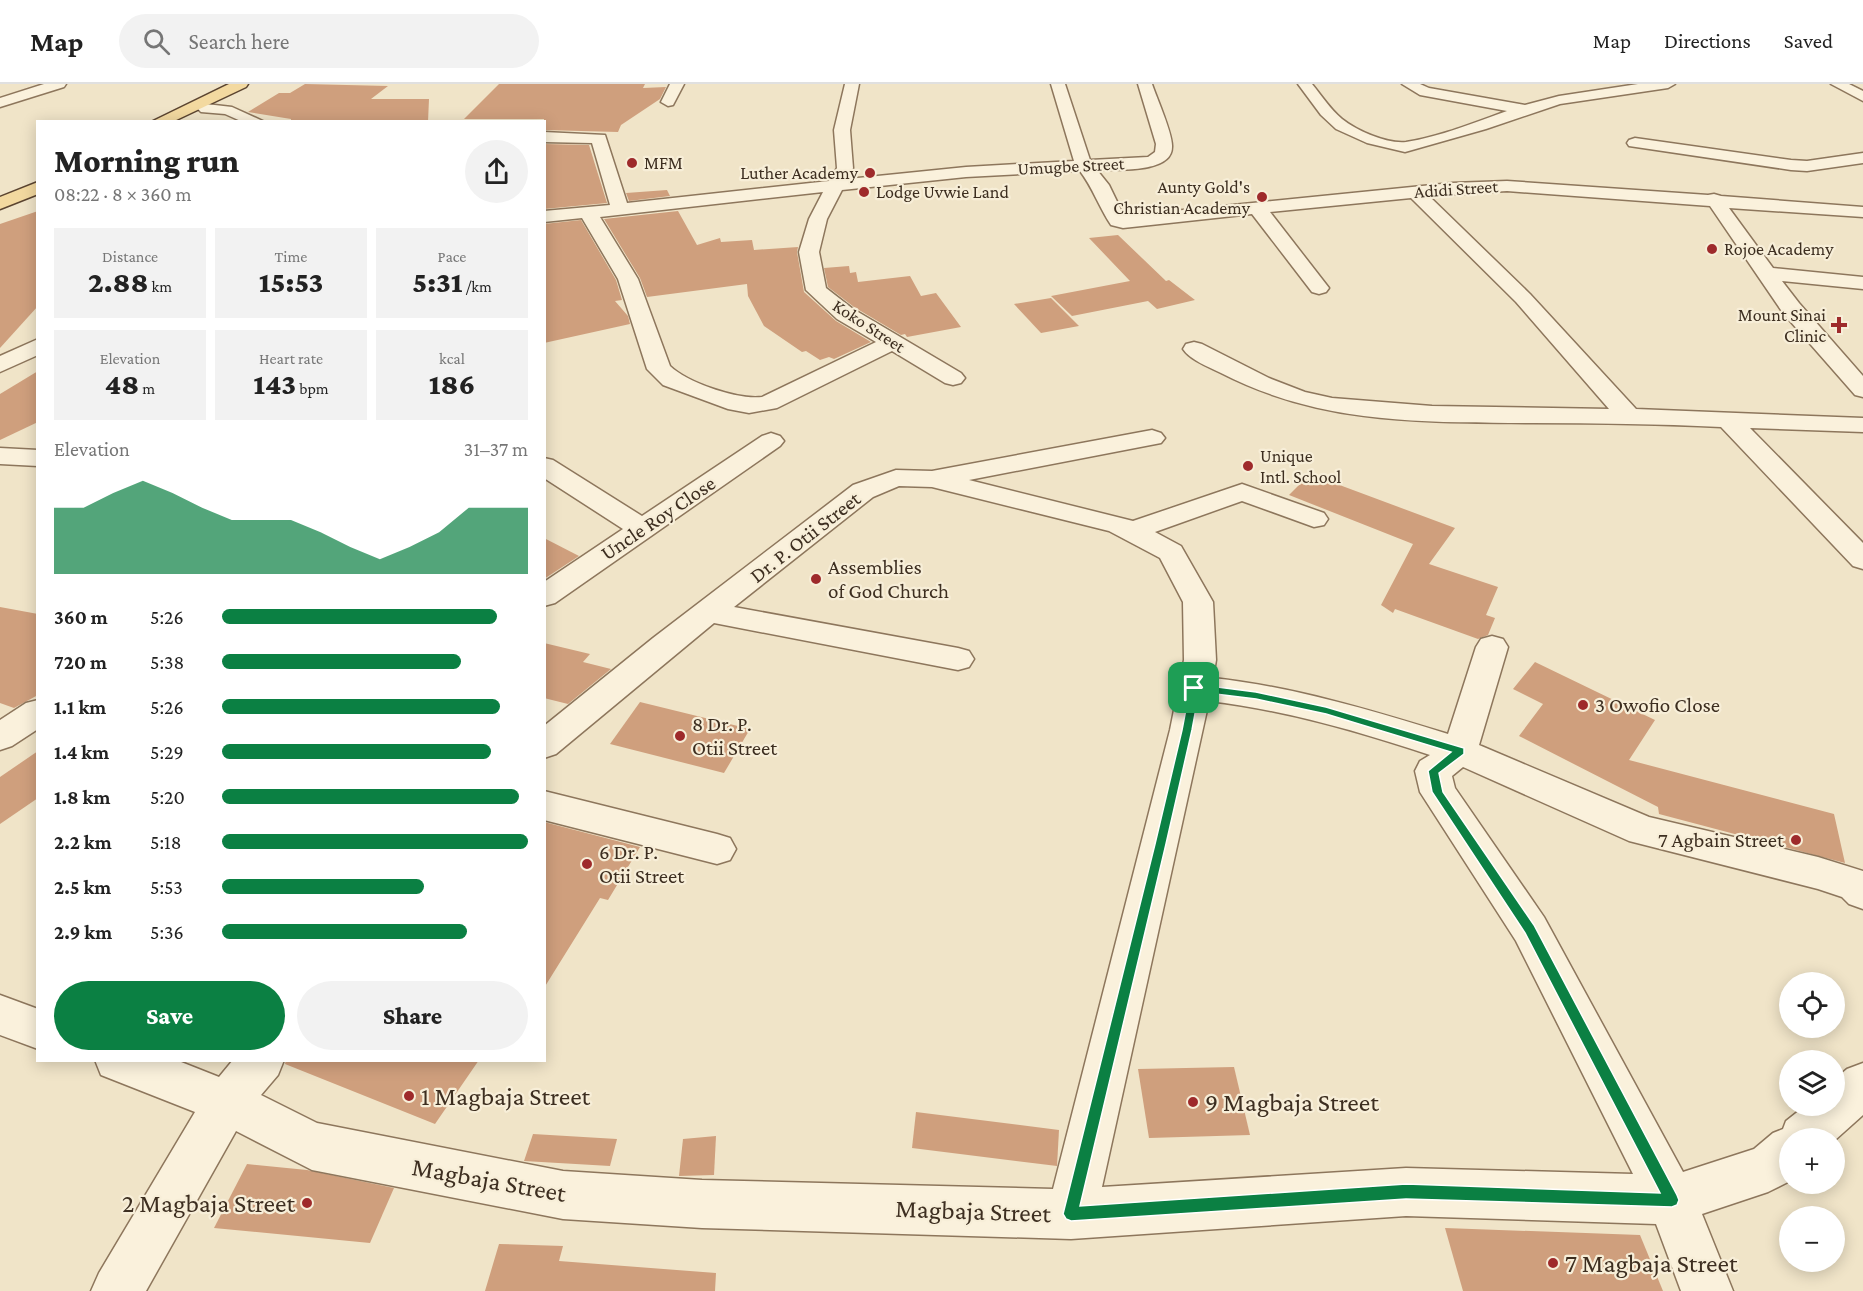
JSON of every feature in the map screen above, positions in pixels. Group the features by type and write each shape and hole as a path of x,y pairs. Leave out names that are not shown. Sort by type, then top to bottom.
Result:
{"main road":[{"path":"184,120 246,86"},
{"path":"163,120 246,86"},
{"path":"0,192 36,176"},
{"path":"0,204 36,188"}],"street":[{"path":"0,103 59,84"},
{"path":"668,102 677,84"},
{"name":"Koko Street","path":"852,84 842,130 844,168 818,219 809,252 816,290 845,314 953,378"},
{"path":"1058,84 1083,164"},
{"name":"Umugbe Street","path":"546,217 620,207 966,172 1152,162 1161,157 1165,151 1145,84"},
{"path":"1305,84 1320,105 1342,126 1399,147 1480,126 1559,100 1668,84"},
{"path":"1408,84 1425,92 1526,109"},
{"path":"1838,84 1863,97"},
{"path":"1857,84 1863,87"},
{"path":"206,109 227,110 253,120"},
{"path":"546,137 599,138 608,175 620,207"},
{"path":"1635,143 1791,165 1808,166 1863,158"},
{"name":"Adidi Street","path":"1083,164 1100,185 1113,214 1118,221 1123,222 1415,192 1507,186 1714,199 1863,212"},
{"path":"1415,192 1523,298 1629,416"},
{"path":"1714,199 1791,308 1863,390"},
{"path":"1257,209 1319,288"},
{"path":"587,211 628,279 659,369 671,380 737,404 749,406 768,404 892,343"},
{"path":"1767,273 1863,283"},
{"path":"9,336 36,335"},
{"path":"0,365 36,347"},
{"path":"1194,350 1220,365 1284,391 1331,405 1430,412 1629,416 1863,425"},
{"path":"1728,420 1863,560"},
{"name":"Dr. P. Otii Street","path":"546,743 708,612 863,491 896,477 932,478 1152,438"},
{"name":"Uncle Roy Close","path":"546,595 771,441"},
{"path":"0,456 36,458"},
{"path":"546,467 642,530"},
{"path":"932,478 1119,525 1171,552 1198,602 1200,660 1187,730 1071,1214"},
{"path":"1131,531 1242,492 1314,519"},
{"path":"708,612 958,659"},
{"path":"1492,647 1460,751 1433,771 1438,792 1530,929 1672,1200 1707,1291"},
{"path":"1194,688 1256,695 1326,710 1460,751 1642,830 1818,873 1855,885 1863,892"},
{"path":"0,737 36,713"},
{"path":"546,806 717,849"},
{"name":"Magbaja Street","path":"122,1062 227,1102 312,1146 563,1195 702,1204 1071,1214 1406,1192 1672,1200"},
{"path":"117,1291 227,1102 260,1062"},
{"path":"1814,1128 1863,1085"},
{"path":"1672,1200 1768,1168 1779,1159"}],"building":[{"path":"305,84 388,86 371,99 429,99 428,120 291,120 248,112 279,93 290,93"},
{"path":"499,84 645,84 643,88 666,87 660,99 621,125 618,132 546,130 544,119 464,119"},
{"path":"546,144 589,145 607,203 546,209"},
{"path":"667,190 670,196 629,201 626,193"},
{"path":"678,211 697,245 720,238 721,242 752,240 754,250 798,247 804,292 836,321 871,342 834,359 829,357 820,360 806,351 802,352 764,326 748,296 747,284 647,297 640,278 604,219"},
{"path":"36,212 36,308 0,348 0,224"},
{"path":"581,220 616,280 622,300 615,301 628,316 630,324 546,343 546,224"},
{"path":"1118,235 1166,281 1169,280 1195,300 1157,309 1148,301 1072,316 1051,296 1130,281 1089,238"},
{"path":"849,266 850,273 856,272 858,282 910,276 921,296 936,293 961,327 907,337 905,334 901,335 854,307 828,287 824,268"},
{"path":"1051,298 1079,326 1041,333 1014,304"},
{"path":"36,372 36,423 0,440 0,394"},
{"path":"1310,474 1455,528 1429,564 1498,587 1486,615 1495,618 1488,635 1478,639 1395,609 1393,613 1381,605 1413,544 1289,495"},
{"path":"546,539 579,556 546,578"},
{"path":"0,607 36,614 36,696 14,708 0,703"},
{"path":"546,643 590,654 583,662 611,669 568,704 546,698"},
{"path":"1535,662 1655,720 1629,760 1834,814 1845,863 1659,814 1658,807 1519,736 1543,704 1513,689"},
{"name":"8 Dr. P. Otii Street","path":"640,702 750,729 724,773 610,744"},
{"path":"36,752 36,799 0,824 0,777"},
{"name":"6 Dr. P. Otii Street","path":"546,823 640,847 608,900 600,898 546,985"},
{"name":"1 Magbaja Street","path":"286,1062 478,1062 435,1124 285,1064"},
{"name":"9 Magbaja Street","path":"1234,1067 1250,1135 1149,1138 1138,1069"},
{"path":"916,1112 1059,1130 1057,1166 912,1148"},
{"path":"533,1134 617,1139 610,1166 524,1161"},
{"path":"716,1136 714,1175 679,1176 683,1139"},
{"name":"2 Magbaja Street","path":"247,1164 307,1170 394,1188 370,1243 214,1228"},
{"name":"7 Magbaja Street","path":"1445,1228 1640,1235 1663,1291 1463,1291"},
{"path":"499,1244 563,1246 559,1261 716,1273 715,1291 485,1291"}],"place":[{"name":"MFM","path":"632,163"},
{"name":"Luther Academy","path":"870,173"},
{"name":"Lodge Uvwie Land","path":"864,192"},
{"name":"Aunty Gold's Christian Academy","path":"1262,197"},
{"name":"Rojoe Academy","path":"1712,249"},
{"name":"Mount Sinai Clinic","path":"1839,325"},
{"name":"Unique Intl. School","path":"1248,466"},
{"name":"Assemblies of God Church","path":"816,579"},
{"name":"3 Owofio Close","path":"1583,705"},
{"name":"8 Dr. P. Otii Street","path":"680,736"},
{"name":"7 Agbain Street","path":"1796,840"},
{"name":"6 Dr. P. Otii Street","path":"587,864"},
{"name":"1 Magbaja Street","path":"409,1096"},
{"name":"9 Magbaja Street","path":"1193,1102"},
{"name":"2 Magbaja Street","path":"307,1203"},
{"name":"7 Magbaja Street","path":"1553,1263"}],"route":[{"path":"1194,688 1256,695 1326,710 1460,751 1433,771 1438,792 1530,929 1672,1200 1406,1192 1071,1214 1161,844 1187,730 1194,688"}]}
